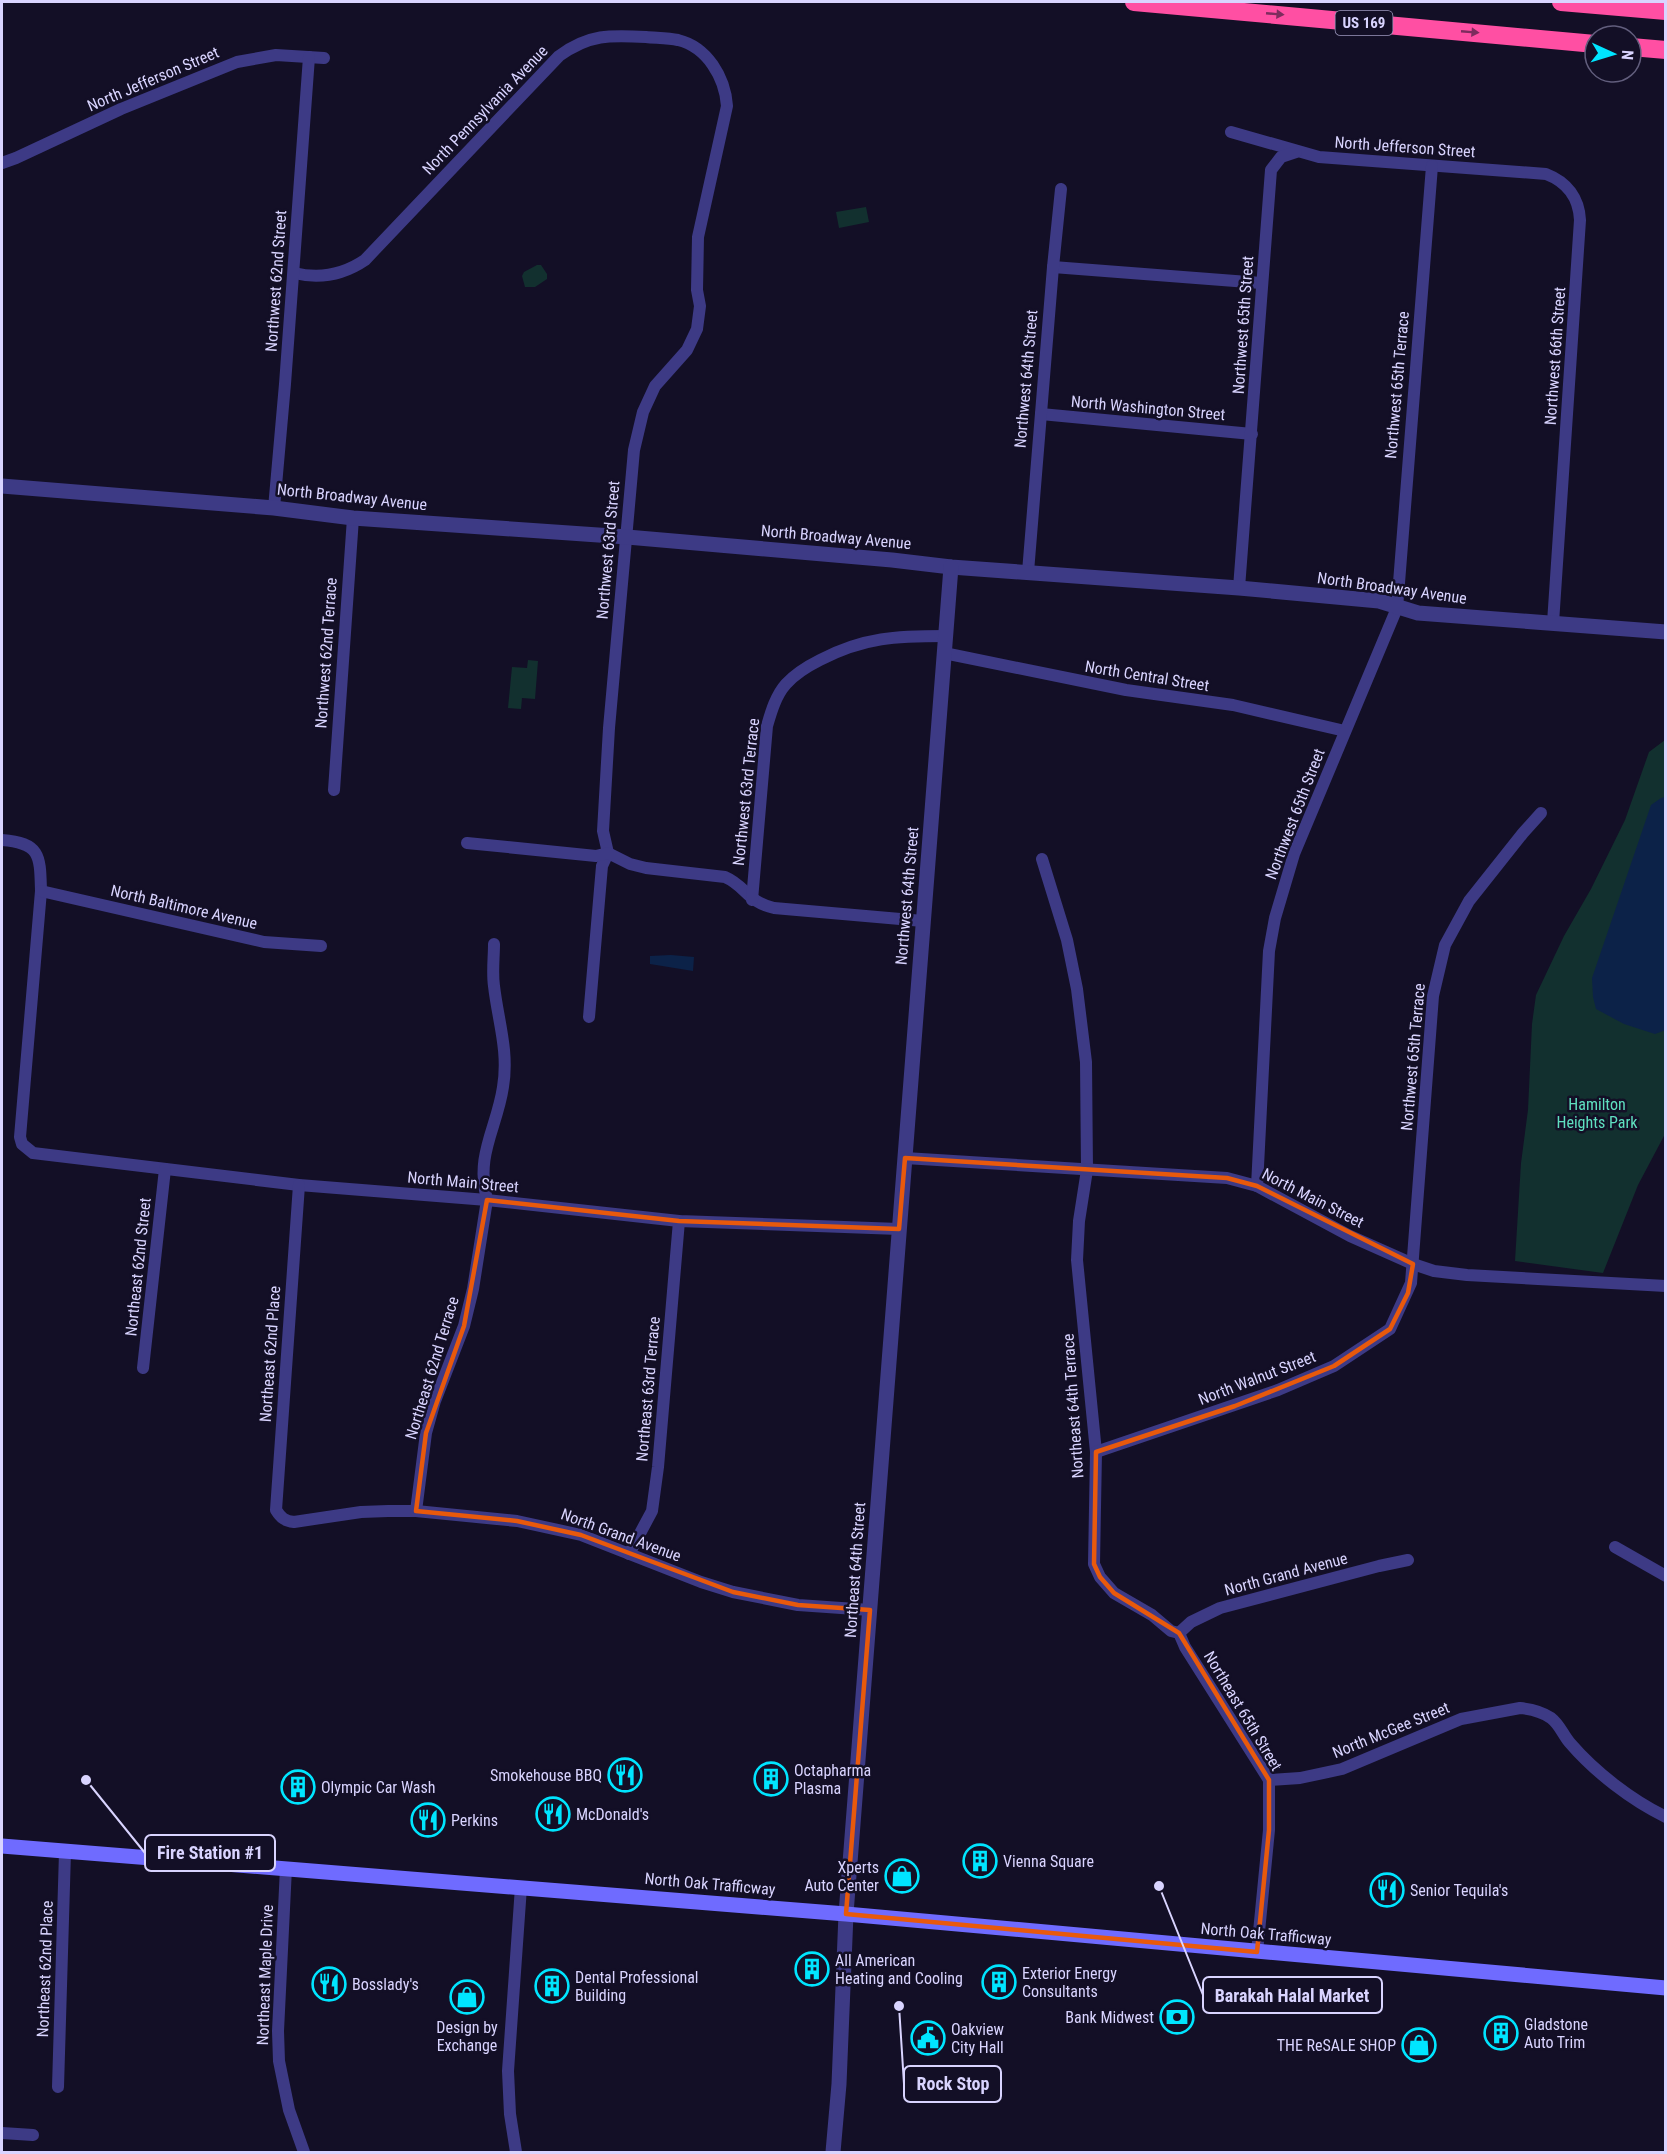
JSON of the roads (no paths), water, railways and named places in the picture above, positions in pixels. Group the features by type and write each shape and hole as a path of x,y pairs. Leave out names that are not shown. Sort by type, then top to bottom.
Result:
{"highway":[{"name":"US 169","path":"1134,2 1583,43"},
{"path":"1560,2 1665,11"},
{"path":"1643,48 1665,50"}],"main road":[{"name":"North Oak Trafficway","path":"2,1846 846,1914 1665,1988"}],"street":[{"name":"North Pennsylvania Avenue","path":"294,273 310,276 327,275 343,272 365,260 559,56 585,40 615,35 684,42 698,50 714,65 725,90 727,106"},
{"name":"North Jefferson Street","path":"2,163 218,68 276,55 324,58"},
{"name":"Northwest 62nd Street","path":"274,508 309,57"},
{"name":"Northwest 63rd Street","path":"589,1017 602,866 608,853 603,831 604,808 616,639 634,450 643,412 655,386 687,350 697,329 700,306 697,290 698,237 727,106"},
{"name":"North Jefferson Street","path":"1231,132 1319,157 1546,174 1560,181 1573,194"},
{"name":"Northwest 65th Street","path":"1239,588 1272,170 1281,157 1287,153 1297,152"},
{"name":"Northwest 65th Terrace","path":"1397,608 1432,166"},
{"name":"Northwest 64th Street","path":"1028,572 1061,189"},
{"name":"Northwest 66th Street","path":"1553,623 1580,220 1578,205 1573,194"},
{"path":"1053,267 1262,283"},
{"name":"North Washington Street","path":"1041,414 1252,434"},
{"name":"North Broadway Avenue","path":"2,486 274,508 352,518 627,537 951,567 1239,588 1378,601 1418,613 1665,632"},
{"name":"Northwest 62nd Terrace","path":"334,790 352,518"},
{"name":"Northwest 64th Street","path":"899,1229 951,567"},
{"name":"Northwest 65th Street","path":"1257,1186 1269,951 1275,918 1294,854 1397,608"},
{"name":"Northwest 63rd Terrace","path":"752,900 767,726 772,707 784,686 798,673 816,662 864,641 903,636 946,636"},
{"name":"North Central Street","path":"944,653 1109,687 1233,705 1345,731"},
{"name":"Northwest 65th Terrace","path":"1413,1264 1433,996 1445,945 1469,902 1541,813"},
{"path":"2,840 23,843 36,852 40,867 41,891"},
{"path":"467,843 596,856 608,853 630,864 646,868 725,877 734,881 752,900 764,906 787,910 923,921"},
{"name":"Northeast 64th Terrace","path":"1042,859 1067,940 1082,1025 1088,1100 1087,1170 1079,1221 1077,1260 1096,1452 1094,1564 1100,1577 1114,1593 1152,1614 1171,1631 1179,1633"},
{"name":"North Main Street","path":"41,891 20,1137 26,1149 33,1153 299,1185 487,1200 679,1221 899,1229"},
{"name":"North Baltimore Avenue","path":"41,891 264,942 321,946"},
{"name":"Northeast 62nd Terrace","path":"416,1511 426,1433 435,1401 464,1326 473,1289 487,1200 484,1192 485,1152 503,1088 505,1071 503,1036 494,984 494,944"},
{"name":"North Main Street","path":"905,1158 1227,1178 1257,1186 1350,1236 1413,1264 1444,1273 1665,1287"},
{"name":"Northeast 62nd Street","path":"143,1368 165,1169"},
{"name":"Northeast 62nd Place","path":"286,1521 276,1510 299,1185"},
{"name":"Northeast 63rd Terrace","path":"629,1554 652,1511 658,1467 679,1221"},
{"name":"Northeast 64th Street","path":"833,2152 839,2084 846,1914 899,1229"},
{"name":"North Walnut Street","path":"1096,1452 1257,1398 1334,1366 1390,1329 1411,1283 1413,1264"},
{"name":"North Grand Avenue","path":"286,1521 294,1522 361,1512 416,1511 543,1526 580,1535 701,1582 765,1600 798,1605 870,1610"},
{"path":"1615,1547 1665,1576"},
{"name":"North Grand Avenue","path":"1179,1633 1191,1622 1220,1608 1408,1560"},
{"name":"Northeast 65th Street","path":"1179,1633 1185,1647 1269,1780 1269,1830 1257,1952"},
{"name":"North McGee Street","path":"1269,1780 1300,1778 1342,1769 1461,1719 1520,1708 1543,1713 1556,1722 1568,1742 1595,1767 1623,1790 1665,1817"},
{"name":"Northeast 62nd Place","path":"58,2087 65,1852"},
{"name":"Northeast Maple Drive","path":"286,1868 278,2031 279,2061 289,2110 304,2152"},
{"path":"516,2152 510,2114 508,2071 521,1887"},
{"path":"2,2133 33,2135"}],"water":[{"path":"1665,797 1666,1030 1655,1034 1624,1024 1596,1009 1592,978 1651,805"},
{"path":"650,956 694,957 693,971 650,964"}],"place":[{"name":"Smokehouse BBQ","path":"625,1775"},
{"name":"Octapharma Plasma","path":"771,1779"},
{"name":"Fire Station #1","path":"86,1780"},
{"name":"Olympic Car Wash","path":"298,1787"},
{"name":"McDonald's","path":"553,1814"},
{"name":"Perkins","path":"428,1820"},
{"name":"Vienna Square","path":"980,1861"},
{"name":"Xperts Auto Center","path":"902,1876"},
{"name":"Barakah Halal Market","path":"1159,1886"},
{"name":"Senior Tequila's","path":"1387,1890"},
{"name":"All American Heating and Cooling","path":"812,1969"},
{"name":"Exterior Energy Consultants","path":"999,1982"},
{"name":"Bosslady's","path":"329,1984"},
{"name":"Dental Professional Building","path":"552,1986"},
{"name":"Design by Exchange","path":"467,1997"},
{"name":"Rock Stop","path":"899,2006"},
{"name":"Bank Midwest","path":"1177,2017"},
{"name":"Gladstone Auto Trim","path":"1501,2033"},
{"name":"Oakview City Hall","path":"928,2038"},
{"name":"THE ReSALE SHOP","path":"1419,2045"}],"park label":[{"name":"Hamilton Heights Park","path":"1597,1113"}]}
